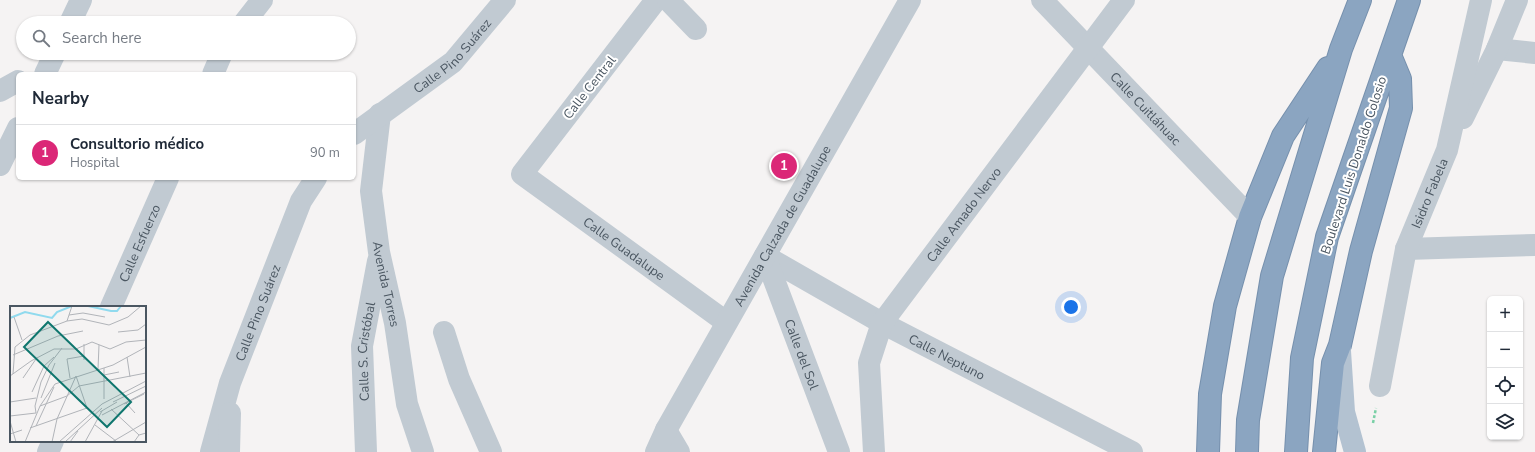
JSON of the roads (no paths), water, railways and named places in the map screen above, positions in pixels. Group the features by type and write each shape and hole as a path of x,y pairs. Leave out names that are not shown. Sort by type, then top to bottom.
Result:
{"highway":[{"path":"1247,452 1248,420 1272,276 1341,49 1360,0"},
{"name":"Boulevard Luis Donaldo Colosio","path":"1296,452 1302,358 1327,237 1409,0"},
{"path":"1208,452 1210,394 1225,306 1250,217 1283,136 1341,49"},
{"path":"1324,452 1333,363 1340,345 1361,252 1401,108 1400,79 1390,55"}],"main road":[{"path":"1340,345 1344,412 1355,452"}],"street":[{"path":"73,16 81,0"},
{"path":"249,16 262,0"},
{"name":"Calle Pino Suárez","path":"356,132 453,62 505,0"},
{"name":"Calle Central","path":"522,174 656,0"},
{"path":"668,0 696,29"},
{"name":"Avenida Calzada de Guadalupe","path":"656,452 666,430 726,322 910,0"},
{"name":"Calle Cuitláhuac","path":"1042,0 1250,217"},
{"name":"Calle Amado Nervo","path":"874,452 869,363 882,323 1124,0"},
{"name":"Isidro Fabela","path":"1380,386 1406,249 1447,150 1481,0"},
{"path":"1447,150 1497,49 1518,0"},
{"path":"1497,49 1535,53"},
{"path":"214,72 219,60"},
{"path":"34,72 50,63"},
{"path":"0,91 16,82"},
{"name":"Avenida Torres","path":"380,114 371,192 379,252 395,323 407,404 423,452"},
{"path":"0,165 16,132"},
{"name":"Calle Guadalupe","path":"522,174 726,322"},
{"name":"Calle Esfuerzo","path":"111,306 167,180"},
{"name":"Calle Pino Suárez","path":"211,452 230,383 302,201 315,180"},
{"path":"1406,249 1535,244"},
{"name":"Calle S. Cristóbal","path":"366,452 362,346 379,252"},
{"name":"Calle Neptuno","path":"765,256 882,323 1132,452"},
{"name":"Calle del Sol","path":"765,256 840,452"},
{"path":"444,332 459,378 491,452"},
{"path":"229,452 230,383"},
{"path":"666,430 679,452"},
{"path":"48,452 53,442"}],"place":[{"name":"Consultorio médico","path":"784,166"}]}
